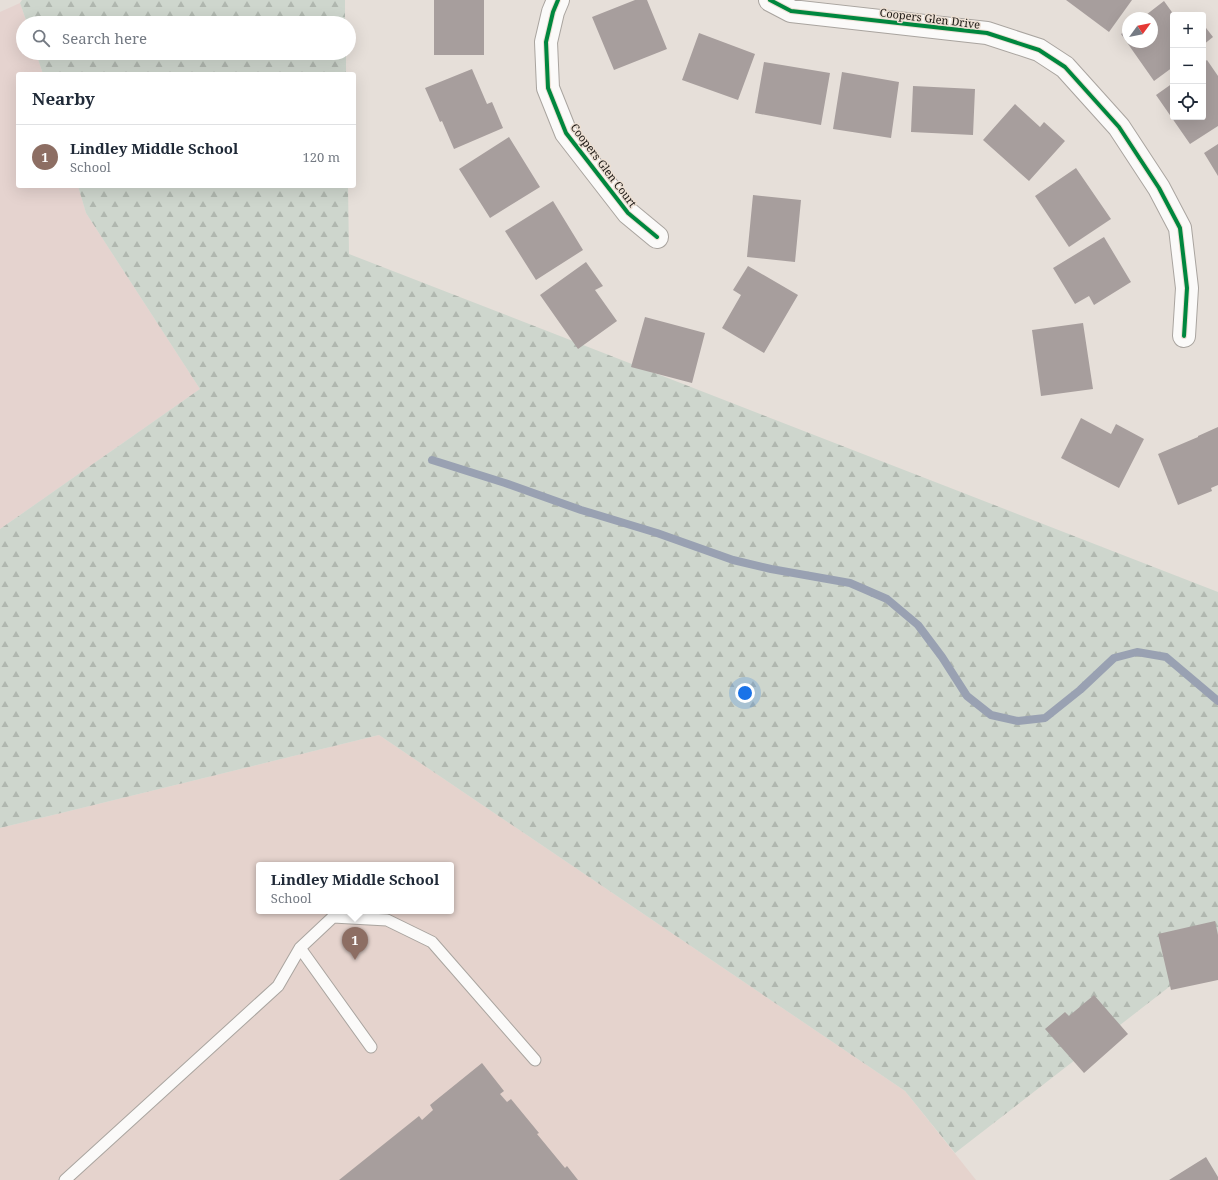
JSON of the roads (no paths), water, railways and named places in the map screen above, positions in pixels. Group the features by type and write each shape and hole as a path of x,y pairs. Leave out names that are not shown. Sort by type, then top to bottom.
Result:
{"street":[{"name":"Coopers Glen Court","path":"558,0 553,12 546,42 548,88 566,133 628,213 657,237"},
{"name":"Coopers Glen Drive","path":"770,0 791,11 987,33 1039,50 1065,67 1119,127 1159,188 1180,228 1186,288 1184,336"}],"lane":[{"path":"65,1180 278,986 300,948 334,917 387,920 432,942 535,1060"},
{"path":"300,948 371,1046"}],"waterway":[{"path":"432,460 505,483 581,510 657,533 733,560 771,569 850,583 887,599 918,625 942,657 967,696 991,715 1018,721 1045,718 1080,690 1114,658 1137,652 1166,657 1218,701"}],"place":[{"name":"Lindley Middle School","path":"355,960"}]}
